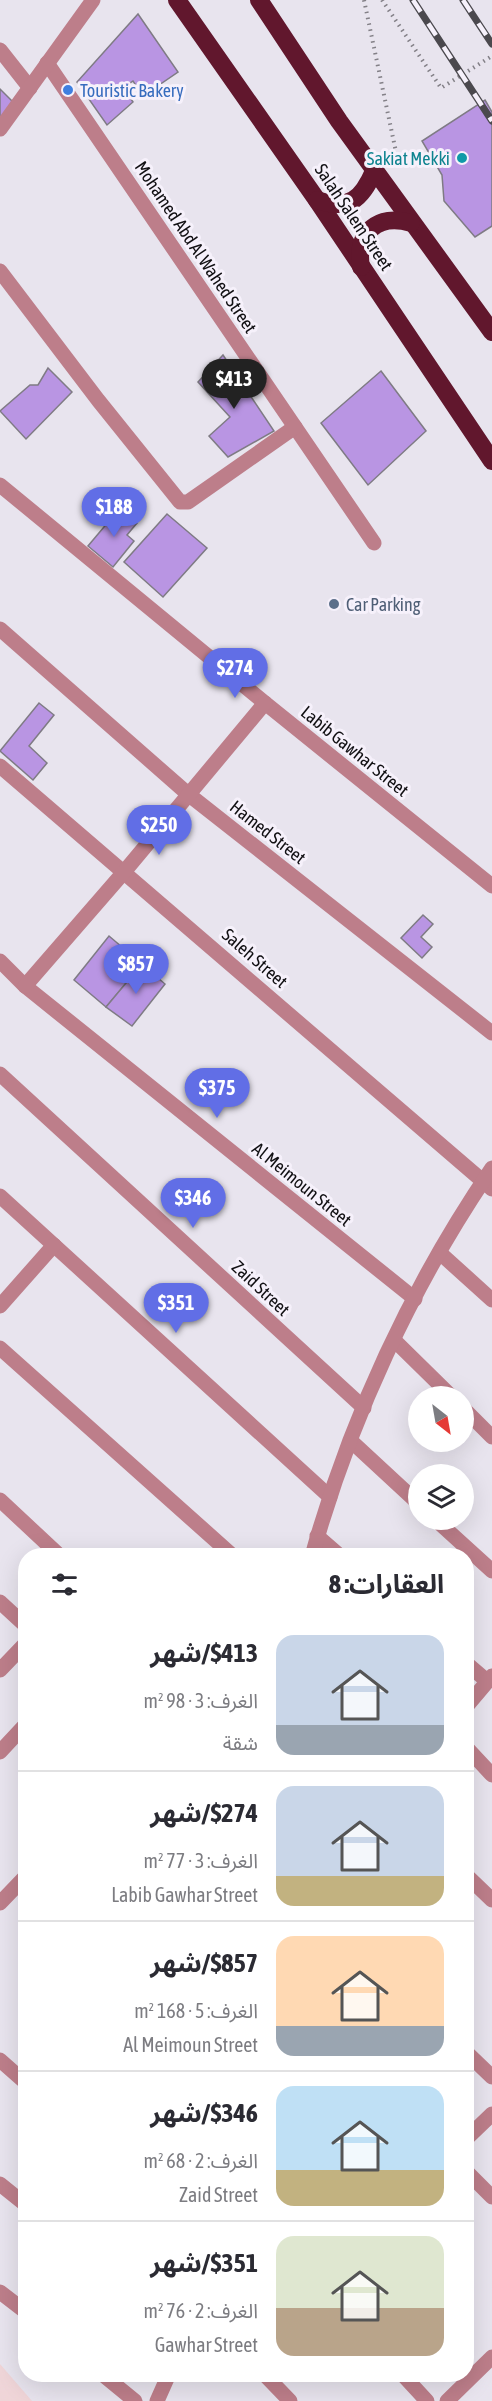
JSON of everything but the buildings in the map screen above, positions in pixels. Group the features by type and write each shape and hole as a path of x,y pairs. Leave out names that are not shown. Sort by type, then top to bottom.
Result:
{"highway":[{"name":"Salah Salem Street","path":"177,0 317,200 492,461"},
{"path":"259,0 374,171 492,332"},
{"path":"317,200 339,205 350,202 366,189 374,171"},
{"path":"361,267 359,255 361,243 376,225 387,220 399,219 411,223"}],"street":[{"path":"0,129 93,0"},
{"path":"0,50 30,88"},
{"name":"Mohamed Abd Al Wahed Street","path":"47,63 374,543"},
{"path":"0,271 98,400 180,502 188,502 295,428"},
{"name":"Labib Gawhar Street","path":"0,485 492,886"},
{"name":"Hamed Street","path":"0,629 188,794 492,1033"},
{"path":"25,986 265,703"},
{"name":"Saleh Street","path":"0,766 489,1180"},
{"name":"Al Meimoun Street","path":"0,961 25,986 415,1299"},
{"name":"Zaid Street","path":"0,1074 364,1408"},
{"path":"314,1548 351,1441 394,1340 440,1253 489,1180"},
{"path":"0,1196 330,1497"},
{"path":"0,1306 54,1245"},
{"path":"440,1253 492,1300"},
{"path":"394,1340 441,1386"},
{"path":"0,1348 224,1548"},
{"path":"474,1419 492,1437"},
{"path":"351,1441 408,1494"},
{"path":"0,1500 51,1548"},
{"path":"447,1530 467,1548"},
{"path":"317,1536 331,1548"},
{"path":"474,1555 492,1571"},
{"path":"0,1602 18,1619"},
{"path":"0,1670 18,1651"},
{"path":"474,1668 490,1678 474,1697"},
{"path":"0,1752 18,1733"},
{"path":"474,1756 492,1775"},
{"path":"474,1883 492,1900"},
{"path":"0,1903 18,1884"},
{"path":"0,2060 18,2076"},
{"path":"474,2060 492,2078"},
{"path":"474,2131 492,2114"},
{"path":"474,2179 492,2197"},
{"path":"0,2184 18,2199"},
{"path":"0,2292 18,2306"},
{"path":"474,2375 492,2357"},
{"path":"112,2382 135,2401"},
{"path":"157,2401 165,2382"},
{"path":"272,2382 290,2401"},
{"path":"409,2382 427,2401"},
{"path":"447,2401 466,2382"}],"path":[{"path":"364,0 398,164"},
{"path":"382,0 441,88 492,56"}],"shaded area":[{"path":"0,2364 32,2401 0,2401"}],"railway":[{"path":"413,0 492,121"},
{"path":"463,0 492,44"}],"place":[{"name":"Touristic Bakery","path":"68,90"},
{"name":"Sakiat Mekki","path":"462,158"},
{"name":"Car Parking","path":"334,604"}]}
